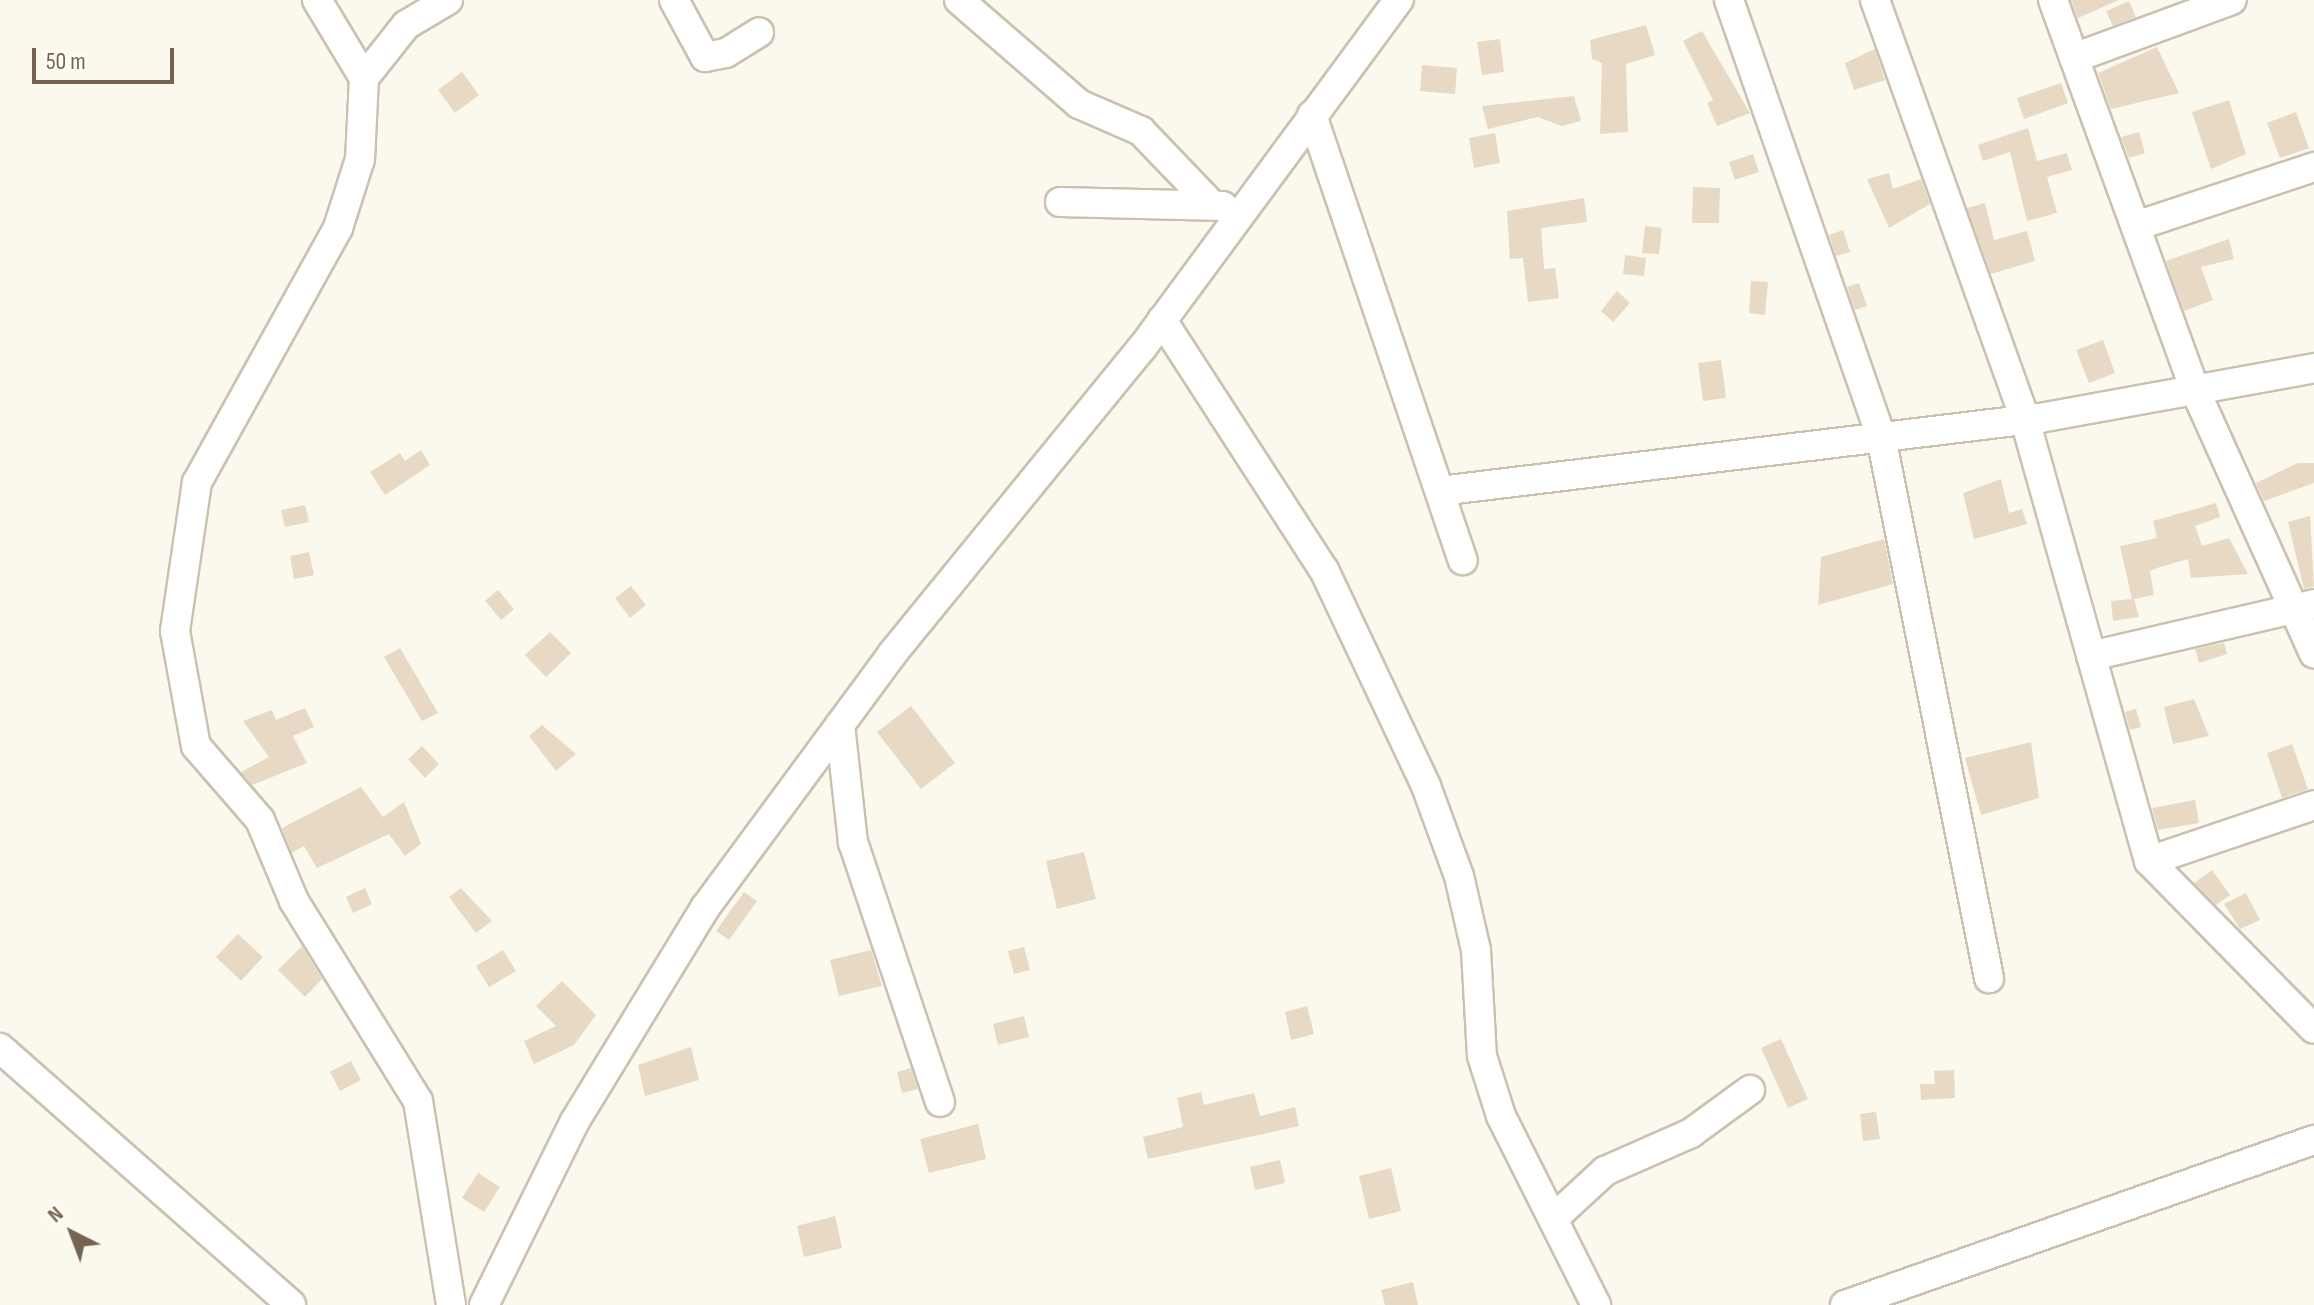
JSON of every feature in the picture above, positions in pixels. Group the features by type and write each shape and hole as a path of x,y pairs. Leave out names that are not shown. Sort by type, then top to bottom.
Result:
{"street":[{"path":"317,0 364,78 360,159 338,228 197,482 175,631 196,746 260,820 294,901 418,1101 451,1305"},
{"path":"364,78 406,25 448,0"},
{"path":"674,0 705,57 726,53 759,32"},
{"path":"959,0 1079,104 1141,131 1211,204"},
{"path":"484,1305 575,1121 696,922 840,725 1162,320 1399,0"},
{"path":"1729,0 1881,437 1989,978"},
{"path":"1875,0 2025,420 2149,861 2314,1029"},
{"path":"2053,0 2195,390 2304,608 2314,653"},
{"path":"2074,58 2232,0"},
{"path":"1312,115 1463,560"},
{"path":"2136,226 2314,167"},
{"path":"1060,202 1211,204 1243,209"},
{"path":"1162,320 1324,570 1426,786 1476,950 1482,1056 1501,1116 1596,1305"},
{"path":"1440,491 2025,420 2314,368"},
{"path":"2091,656 2304,608"},
{"path":"840,725 853,842 940,1102"},
{"path":"2149,861 2314,805"},
{"path":"0,1048 291,1305"},
{"path":"1553,1219 1605,1171 1691,1133 1750,1090"},
{"path":"1845,1305 2314,1140"}],"building":[{"path":"2071,0 2119,0 2078,18"},
{"path":"2129,1 2136,17 2113,26 2106,11"},
{"path":"1646,25 1655,55 1626,64 1628,132 1600,134 1602,63 1592,59 1590,40"},
{"path":"1702,31 1750,113 1717,126 1707,103 1713,100 1683,41"},
{"path":"1500,39 1504,72 1482,75 1477,42"},
{"path":"2157,47 2179,93 2111,109 2098,73"},
{"path":"1875,49 1885,80 1854,90 1845,63"},
{"path":"1422,65 1457,68 1455,94 1420,91"},
{"path":"462,72 479,95 455,113 438,90"},
{"path":"2061,83 2068,103 2024,119 2017,98"},
{"path":"1574,96 1581,121 1562,126 1538,117 1488,129 1482,106"},
{"path":"2229,100 2246,154 2211,169 2192,112"},
{"path":"2296,112 2309,148 2280,158 2267,123"},
{"path":"2028,128 2037,161 2067,153 2072,170 2047,177 2057,213 2027,221 2010,152 1983,161 1978,145"},
{"path":"2139,132 2145,153 2129,158 2121,137"},
{"path":"1495,133 1500,163 1474,168 1469,138"},
{"path":"1753,154 1759,172 1735,180 1729,162"},
{"path":"1889,173 1893,189 1921,179 1930,204 1889,228 1867,179"},
{"path":"1693,187 1720,188 1719,223 1692,223"},
{"path":"1584,198 1587,222 1541,228 1544,269 1555,268 1559,298 1528,302 1523,258 1510,259 1507,211"},
{"path":"1985,203 1994,240 2027,231 2035,261 1991,274 1967,208"},
{"path":"1645,226 1662,228 1659,254 1642,253"},
{"path":"1843,230 1850,252 1836,256 1829,235"},
{"path":"2229,239 2234,259 2201,267 2213,300 2184,311 2166,261"},
{"path":"1625,255 1646,258 1644,276 1623,274"},
{"path":"1751,281 1768,282 1765,315 1749,313"},
{"path":"1859,283 1867,306 1855,310 1847,287"},
{"path":"1617,291 1630,303 1613,322 1601,311"},
{"path":"2103,340 2115,373 2089,383 2076,350"},
{"path":"1721,360 1726,398 1703,401 1698,363"},
{"path":"421,450 430,465 385,495 370,472 400,453 405,461"},
{"path":"2298,463 2314,463 2314,483 2264,501 2256,483"},
{"path":"2001,479 2009,513 2022,509 2027,524 1974,539 1963,493"},
{"path":"2216,503 2220,517 2195,526 2202,546 2229,538 2248,574 2191,578 2188,559 2160,567 2150,571 2154,595 2134,599 2139,617 2113,621 2111,601 2132,599 2120,546 2157,538 2153,521"},
{"path":"305,505 309,522 285,527 281,510"},
{"path":"2310,516 2314,587 2304,589 2288,522"},
{"path":"1884,539 1893,584 1818,605 1821,557"},
{"path":"309,552 314,575 294,579 290,556"},
{"path":"631,586 646,605 630,618 615,598"},
{"path":"498,590 514,609 501,620 485,601"},
{"path":"550,632 571,653 546,677 525,655"},
{"path":"2224,643 2227,654 2199,663 2195,649"},
{"path":"400,648 438,713 422,721 384,657"},
{"path":"2194,699 2209,736 2173,744 2164,707"},
{"path":"911,706 955,763 921,789 877,732"},
{"path":"305,708 314,727 293,736 307,763 252,785 241,772 269,757 243,721 272,710 276,720"},
{"path":"2136,709 2141,727 2130,730 2125,712"},
{"path":"542,725 576,754 556,771 529,736"},
{"path":"2031,742 2039,798 1981,815 1965,758"},
{"path":"2292,744 2308,789 2282,798 2267,753"},
{"path":"422,746 439,764 425,778 408,759"},
{"path":"361,787 383,817 404,802 421,844 405,856 389,834 317,868 304,846 292,853 282,828"},
{"path":"2195,800 2199,823 2158,830 2152,808"},
{"path":"1084,852 1096,899 1057,909 1046,861"},
{"path":"2212,870 2230,895 2216,905 2194,883"},
{"path":"365,888 372,904 353,913 346,897"},
{"path":"461,888 492,921 476,933 449,897"},
{"path":"744,892 757,901 729,940 716,931"},
{"path":"2246,893 2260,920 2240,929 2224,904"},
{"path":"238,934 263,957 241,981 216,957"},
{"path":"302,946 322,979 305,997 278,970"},
{"path":"1024,947 1030,970 1014,974 1008,951"},
{"path":"503,950 516,971 489,987 476,966"},
{"path":"871,950 882,986 839,996 830,960"},
{"path":"562,981 596,1015 574,1045 534,1064 524,1041 556,1026 536,1006"},
{"path":"1307,1006 1314,1034 1291,1040 1285,1012"},
{"path":"1024,1016 1029,1037 998,1045 993,1024"},
{"path":"1781,1039 1808,1099 1788,1108 1761,1048"},
{"path":"691,1047 699,1080 645,1096 638,1065"},
{"path":"351,1061 361,1080 340,1091 330,1072"},
{"path":"911,1068 918,1089 902,1093 897,1072"},
{"path":"1954,1070 1955,1098 1921,1100 1920,1084 1935,1084 1934,1071"},
{"path":"1201,1092 1204,1105 1254,1093 1260,1116 1295,1107 1299,1126 1148,1159 1143,1137 1183,1127 1177,1098"},
{"path":"1876,1112 1880,1139 1863,1141 1860,1114"},
{"path":"978,1124 986,1159 929,1173 920,1139"},
{"path":"1280,1160 1285,1183 1255,1190 1250,1167"},
{"path":"1391,1168 1401,1211 1369,1219 1359,1176"},
{"path":"478,1173 500,1187 484,1212 462,1198"},
{"path":"835,1216 842,1248 804,1257 797,1226"},
{"path":"1413,1282 1418,1305 1385,1305 1381,1290"}]}
